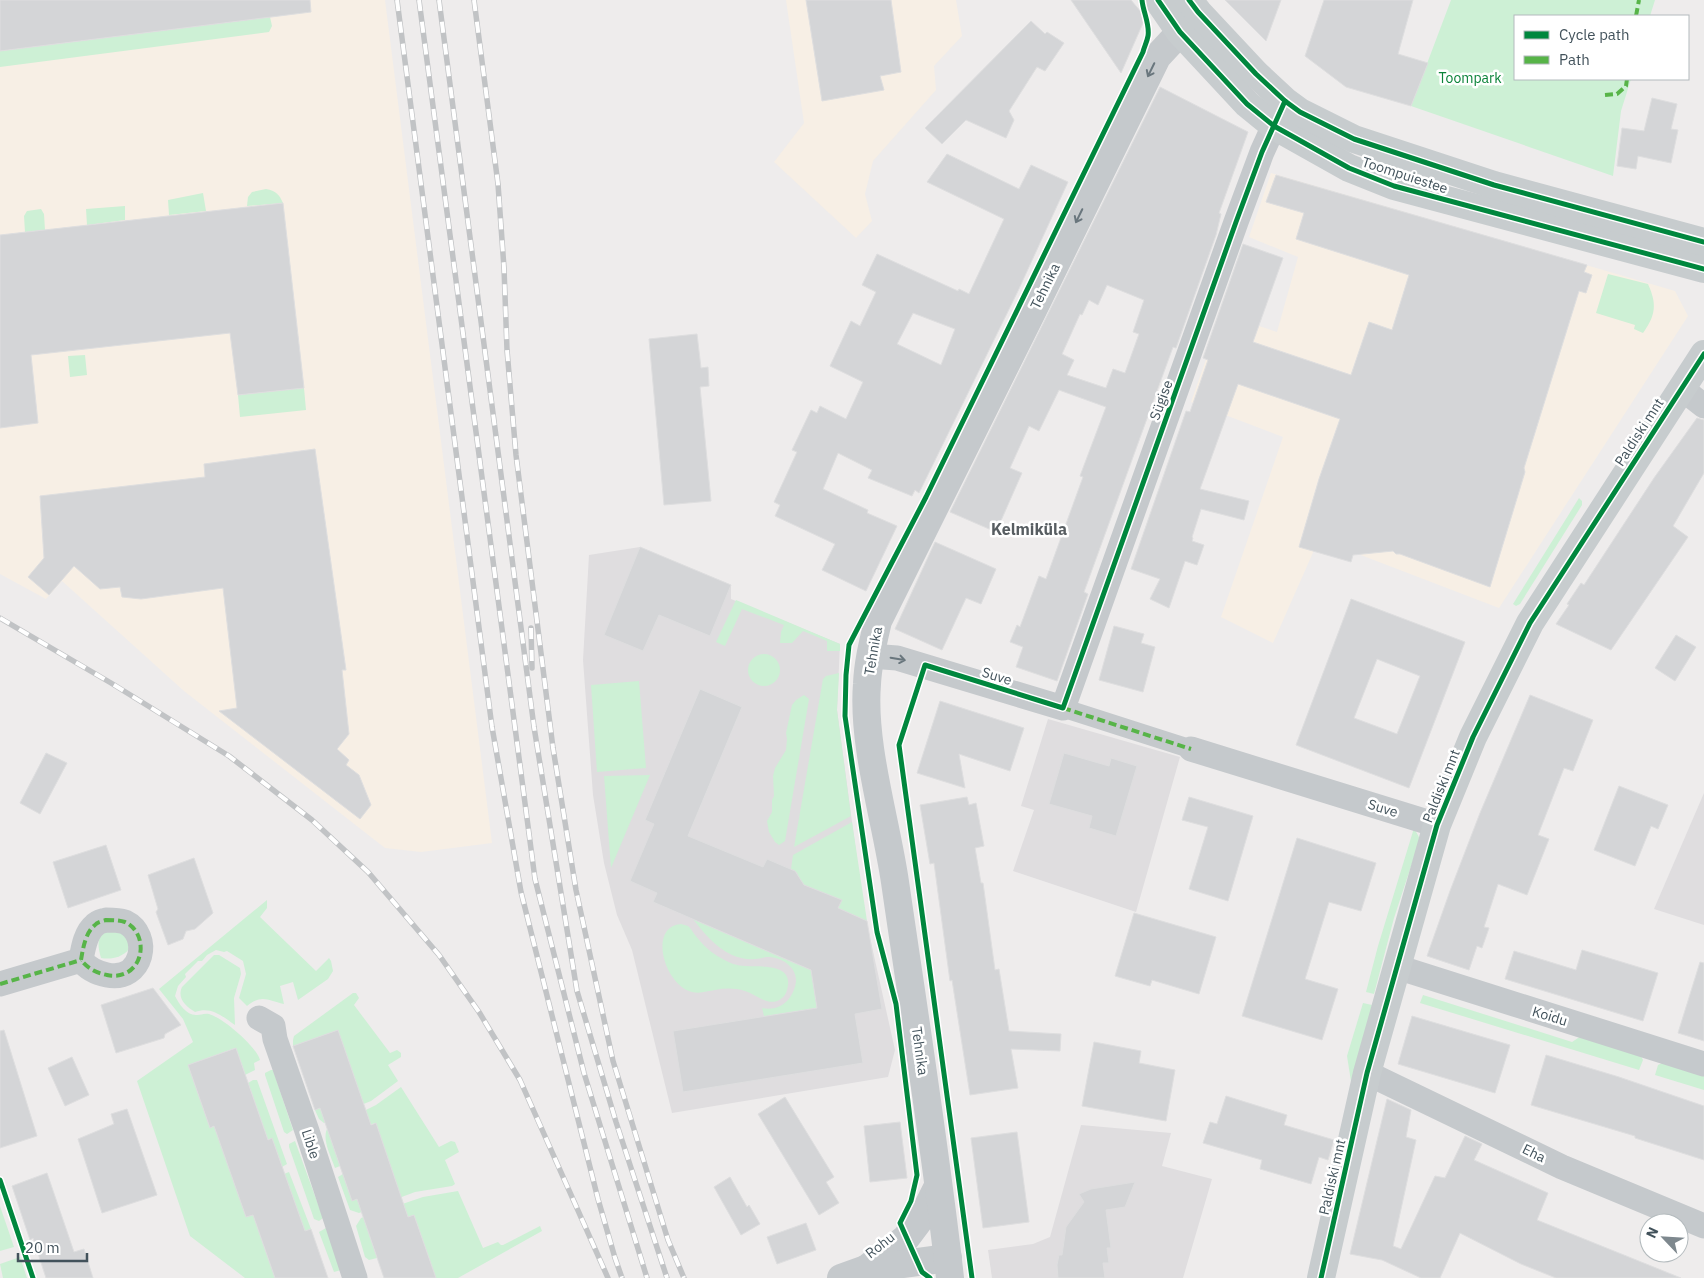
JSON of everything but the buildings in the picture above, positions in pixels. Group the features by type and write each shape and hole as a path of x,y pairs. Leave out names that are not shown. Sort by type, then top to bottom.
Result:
{"main road":[{"name":"Toompuiestee","path":"1158,0 1189,15 1285,101 1300,112 1354,139 1391,153 1494,185 1704,242"},
{"name":"Toompuiestee","path":"1189,15 1247,104 1274,126 1349,168 1394,186 1704,269"},
{"name":"Paldiski mnt","path":"1321,1278 1367,1073 1437,825 1473,737 1523,634 1704,354"}],"street":[{"name":"Tehnika","path":"949,1268 893,869 871,752 867,686 870,656 878,620 1157,57 1189,15"},
{"name":"Sügise","path":"1063,708 1236,222 1262,152 1285,101"},
{"path":"1681,388 1704,406"},
{"name":"Suve","path":"870,656 897,658 1437,825"},
{"path":"0,984 81,960"},
{"name":"Koidu","path":"1397,967 1704,1064"},
{"name":"Lible","path":"259,1018 273,1026 274,1039 307,1131 355,1278"},
{"name":"Eha","path":"1367,1073 1562,1167 1704,1226"},
{"name":"Rohu","path":"854,1274 906,1238 924,1214 938,1186"},
{"name":"Rohu","path":"854,1274 949,1268"}],"shaded area":[{"path":"0,0 385,0 492,843 421,852 385,848 184,691 62,581 46,599 0,574"},
{"path":"786,0 956,0 962,36 934,66 936,90 873,161 865,194 872,221 856,238 774,162 804,123"},
{"path":"1271,173 1675,291 1688,316 1499,608 1319,539 1273,643 1221,617 1283,437 1191,402 1222,314 1277,332 1298,257 1249,237"},
{"path":"640,547 731,585 731,599 840,644 837,710 864,911 895,1050 888,1077 672,1113 632,950 617,915 604,863 593,795 583,660 589,555"},
{"path":"1048,719 1180,757 1136,912 1013,871 1034,810 1021,806"},
{"path":"1704,793 1704,925 1654,909"},
{"path":"1081,1125 1171,1133 1162,1166 1212,1179 1183,1278 992,1278 988,1250 1033,1244 1050,1237"}],"green space":[{"name":"Toompark","path":"1451,0 1655,0 1650,15 1514,15 1514,80 1631,80 1621,111 1613,176 1411,106"},
{"path":"270,17 272,26 269,32 0,67 0,51"},
{"path":"266,189 277,193 283,203 247,206 248,197 252,192"},
{"path":"203,193 206,211 169,215 168,200"},
{"path":"125,206 125,220 87,225 86,209"},
{"path":"41,209 44,214 45,230 25,232 24,216 27,211"},
{"path":"1608,274 1648,284 1653,298 1654,309 1651,321 1643,333 1634,329 1635,325 1596,313"},
{"path":"85,355 87,375 70,377 68,356"},
{"path":"304,388 306,410 240,417 238,395"},
{"path":"1579,498 1582,501 1582,505 1520,604 1516,606 1513,604"},
{"path":"736,600 840,644 840,651 827,651 827,641 803,631 792,643 780,643 784,625 742,609 725,646 716,642"},
{"path":"764,654 770,655 775,659 779,664 779,676 775,681 770,685 764,686 758,685 753,681 749,676 748,670 749,664 753,659 758,655"},
{"path":"839,673 837,710 851,816 794,847 823,679 826,676"},
{"path":"639,681 646,768 597,772 591,685"},
{"path":"804,695 809,699 785,841 779,845 769,832 767,821 772,812 774,796 773,776 775,768 786,750 786,733 792,705"},
{"path":"650,775 611,868 604,776"},
{"path":"852,822 867,921 838,908 841,900 795,881 798,874 791,869 793,855"},
{"path":"1414,828 1420,839 1394,918 1374,994 1366,992 1378,946"},
{"path":"267,900 267,908 260,917 316,971 329,958 333,971 328,979 298,1000 293,982 280,986 284,1004 261,999 247,1006 239,998 246,974 243,961 227,951 216,950 207,955 202,961 198,961 185,974 186,977 178,986 175,996 181,1006 190,1014 209,1014 230,1027 246,1040 260,1060 254,1063 255,1070 245,1075 235,1048 188,1065 210,1128 257,1111 248,1083 257,1080 287,1164 282,1167 272,1138 225,1155 246,1217 294,1201 284,1174 289,1172 311,1229 264,1246 275,1278 245,1278 190,1236 137,1081 193,1042 183,1019 159,989"},
{"path":"693,919 811,970 817,1008 808,1009 810,1021 764,1016 762,1008 772,1009 778,1007 787,1001 792,994 796,980 790,966 777,958 749,959 732,955 715,944"},
{"path":"681,924 688,926 714,954 733,964 775,968 781,971 786,975 788,981 785,995 777,1001 769,1002 738,989 722,989 698,993 682,987 668,969 662,945 665,935 671,928"},
{"path":"126,930 129,949 124,954 116,957 109,959 101,958 98,943 102,934 105,931"},
{"path":"214,955 219,955 240,968 241,974 234,998 235,1025 221,1015 211,1011 201,1010 195,1012 181,998 182,987"},
{"path":"353,993 356,993 359,998 354,1005 390,1053 397,1050 401,1053 401,1057 388,1065 398,1081 371,1101 341,1113 324,1123 319,1119 315,1110 338,1030 293,1046 293,1040 294,1036"},
{"path":"1423,995 1572,1042 1581,1036 1640,1054 1643,1060 1639,1070 1420,1003"},
{"path":"1363,1003 1372,1005 1352,1088 1347,1056"},
{"path":"1664,1062 1704,1074 1704,1090 1655,1075 1658,1065"},
{"path":"273,1070 293,1130 287,1134 284,1132 265,1075 265,1073"},
{"path":"401,1087 439,1147 451,1141 455,1142 459,1152 445,1160 455,1184 415,1192 359,1213 350,1210 338,1177 343,1174 352,1201 397,1185 375,1123 331,1138 340,1166 335,1168 326,1143 327,1129 376,1105"},
{"path":"295,1141 323,1218 319,1221 314,1219 289,1147 289,1144"},
{"path":"458,1191 483,1248 498,1242 503,1245 540,1226 542,1231 458,1278 431,1278 435,1276 414,1215 368,1231 377,1258 369,1260 365,1257 356,1226 361,1218 423,1197"},
{"path":"0,1206 14,1247 0,1251"},
{"path":"326,1228 341,1270 334,1272 319,1232"},
{"path":"20,1257 27,1278 3,1278 0,1264"}],"railway":[{"path":"397,0 492,727 521,892 598,1199 622,1278"},
{"path":"419,0 535,879 584,1073 647,1278"},
{"path":"439,0 534,727 577,991 616,1122 667,1278"},
{"path":"474,0 498,184 507,350 516,455 553,748 576,890 613,1061 668,1240 684,1278"},
{"path":"0,618 111,683 229,756 312,820 368,872 439,955 479,1012 520,1080 608,1278"},
{"path":"531,628 532,668"}],"marked path":[{"path":"1636,15 1639,0"},
{"path":"1605,95 1617,94 1626,86 1627,80"},
{"path":"1063,708 1191,749"},
{"path":"106,920 125,922 133,928 139,937 141,946 140,956 136,965 129,972 119,975 107,975 96,972 81,960 89,932 96,924 106,920"},
{"path":"0,984 81,960"}],"cycle path":[{"path":"930,1278 922,1272 900,1223 911,1201 917,1175 896,1004 877,932 845,716 849,645 926,497 1143,52 1148,32 1142,0"},
{"path":"1158,0 1180,32 1247,104 1274,126 1349,168 1394,186 1704,269"},
{"path":"1189,0 1256,74 1285,101 1300,112 1354,139 1494,185 1704,242"},
{"path":"972,1278 899,745 925,665 1063,708 1236,222 1262,152 1285,101"},
{"path":"1321,1278 1367,1073 1437,825 1473,737 1530,623 1704,354"},
{"path":"0,1180 33,1278"}],"district":[{"name":"Kelmiküla","path":"1029,529"}]}
